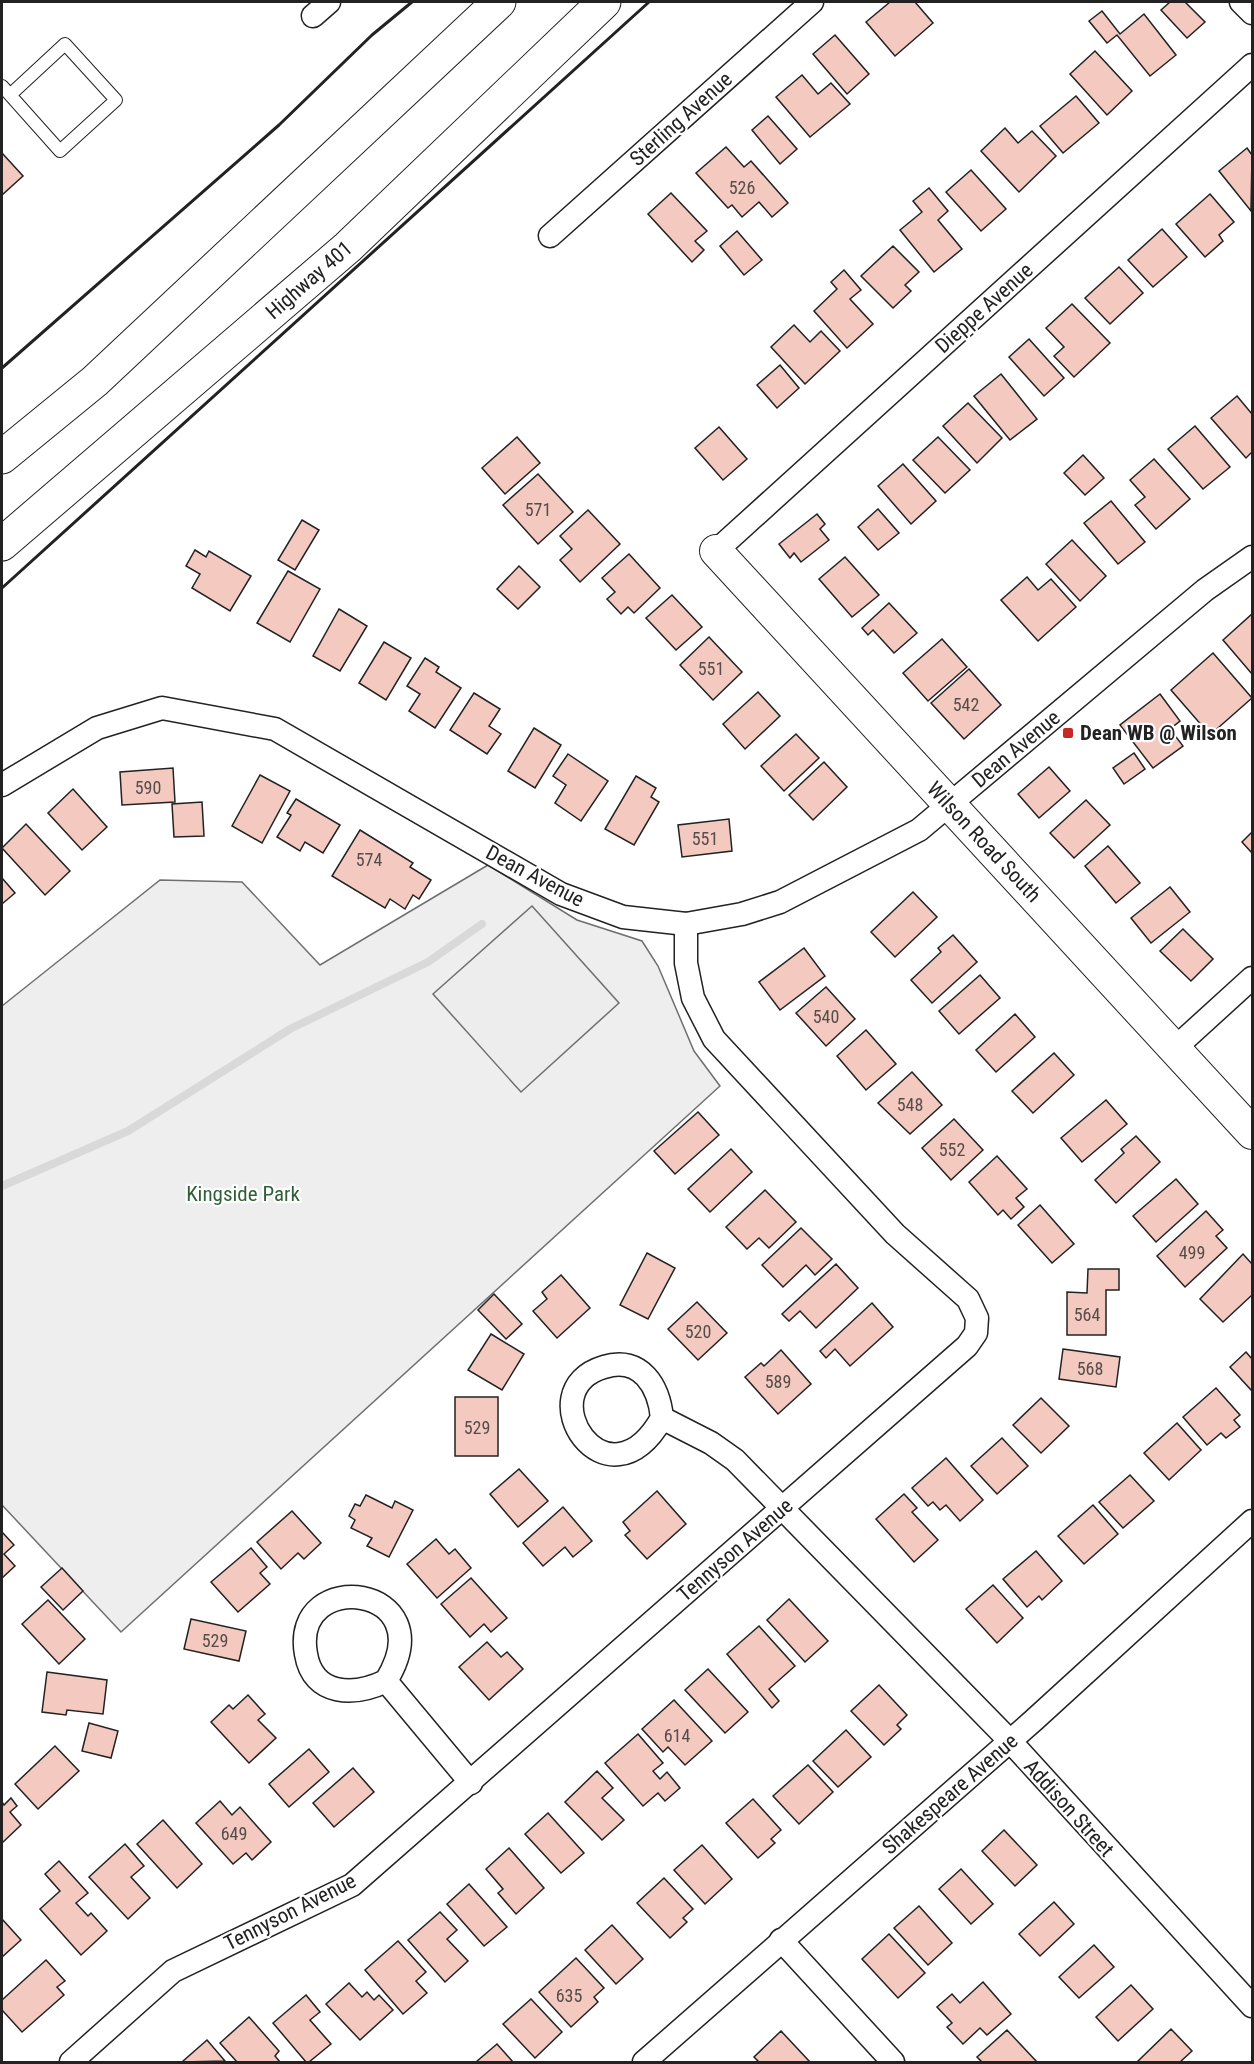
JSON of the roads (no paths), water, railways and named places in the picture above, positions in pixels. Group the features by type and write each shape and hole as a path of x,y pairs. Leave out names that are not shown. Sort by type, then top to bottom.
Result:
{"highway":[{"path":"2,457 94,381 498,2"},
{"name":"Highway 401","path":"2,544 348,247 604,2"},
{"path":"2,447 94,381"}],"main road":[{"name":"Wilson Road South","path":"716,550 1252,1133"}],"street":[{"name":"Sterling Avenue","path":"550,236 812,2"},
{"path":"1240,2 1252,14"},
{"name":"Dieppe Avenue","path":"716,550 1252,65"},
{"name":"Dean Avenue","path":"2,785 97,729 162,708 275,729 561,894 623,917 686,924 742,914 780,902 903,839 950,806 1205,590 1252,557"},
{"name":"Tennyson Avenue","path":"71,2062 173,1971 351,1885 471,1783 783,1509 967,1346 976,1333 977,1318 968,1299 895,1234 714,1039 693,998 686,963 686,924"},
{"path":"1175,1048 1252,978"},
{"name":"Addison Street","path":"662,1419 711,1443 735,1460 1010,1742 1252,2006"},
{"name":"Shakespeare Avenue","path":"644,2062 1010,1742 1252,1521"},
{"path":"357,1595 372,1599 385,1608 395,1620 400,1635 401,1650 396,1665 386,1681 358,1692 342,1691 327,1685 314,1674 307,1660 304,1643 307,1627 315,1613 327,1602 342,1596 357,1595"},
{"path":"386,1681 471,1783"},
{"path":"781,1940 893,2062"}],"lane":[{"path":"65,44 116,100 60,151 6,91 65,44"}],"waterway":[{"path":"2,1186 128,1131 290,1029 428,962 482,924"}],"place":[{"name":"Dean WB @ Wilson","path":"1068,733"}],"park label":[{"name":"Kingside Park","path":"243,1194"}]}
